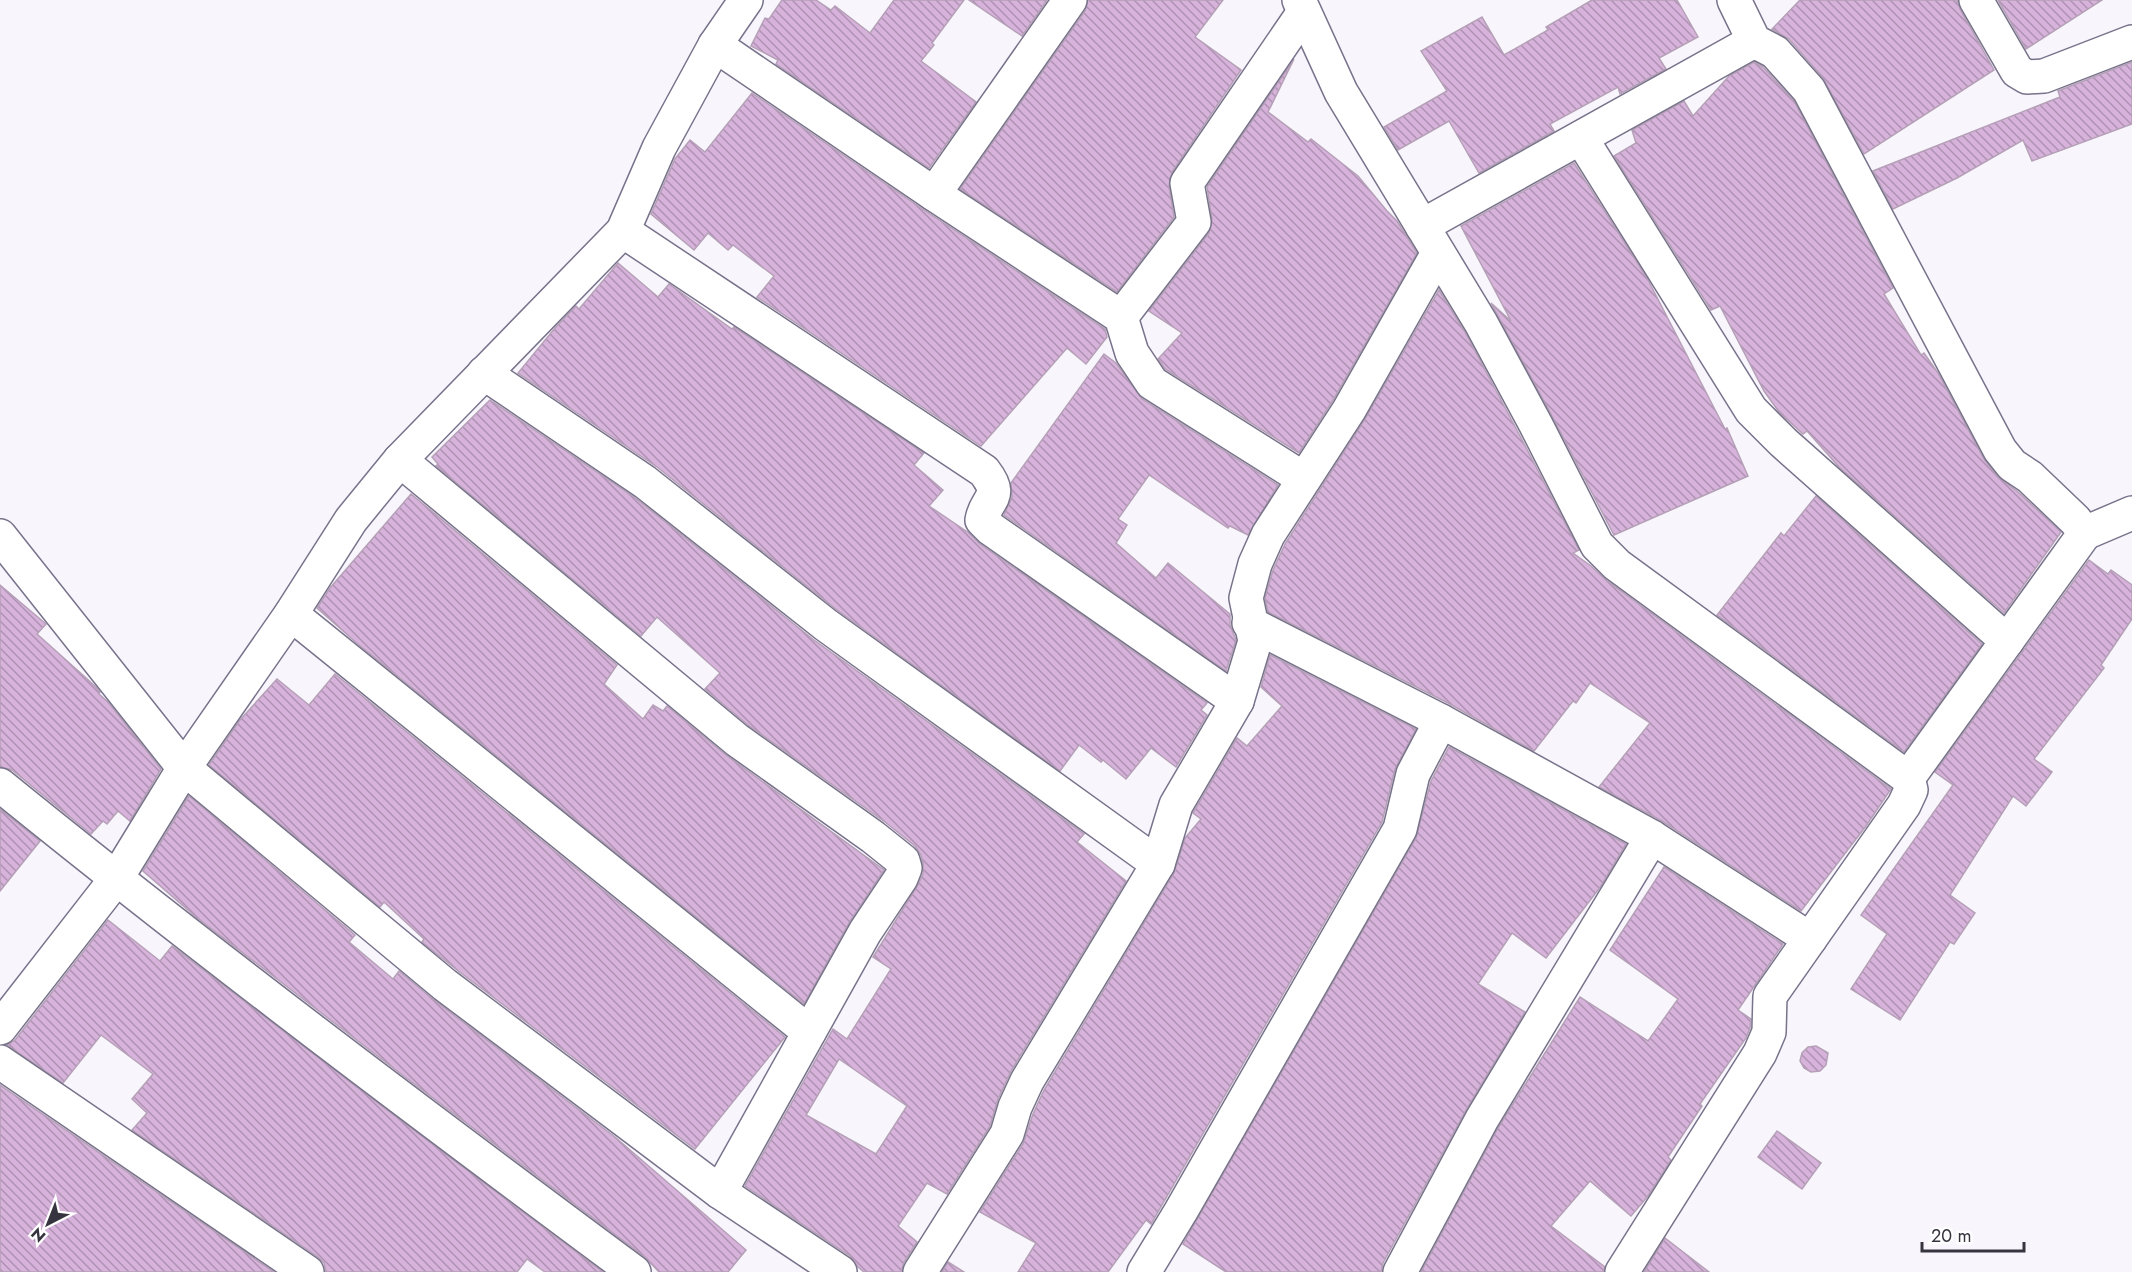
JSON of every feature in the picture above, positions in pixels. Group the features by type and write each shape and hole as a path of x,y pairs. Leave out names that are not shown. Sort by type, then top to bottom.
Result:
{"street":[{"path":"716,45 730,0"},
{"path":"0,1028 116,879 184,768 291,614 351,520 400,460 623,231 659,148 716,45 747,0"},
{"path":"934,194 1070,0"},
{"path":"1734,0 1754,41 1775,52 1809,90 2000,450 2012,465 2030,477 2075,520 2085,533"},
{"path":"1976,0 2018,71 2027,78 2044,76 2132,42"},
{"path":"1120,317 1194,222 1187,183 1302,6"},
{"path":"1302,6 1341,92 1481,323 1597,544 1617,565 1908,778 1911,790 1904,805 1770,996 1769,1032 1760,1053 1622,1272"},
{"path":"920,1272 1007,1134 1026,1081 1158,864 1176,805 1237,701 1255,641 1249,623 1246,598 1255,564 1268,535 1348,410 1430,239 1581,138 1754,41"},
{"path":"716,45 934,194 1120,317 1132,353 1152,383 1304,479"},
{"path":"1581,138 1751,410 1783,442 2007,641"},
{"path":"623,231 984,471 992,481 994,493 983,512 982,520 991,529 1237,701"},
{"path":"484,373 645,482 826,625 1158,864"},
{"path":"400,460 737,740 903,861 905,868 901,878 864,932 720,1192"},
{"path":"1908,778 2085,533 2132,513"},
{"path":"0,536 184,768 446,985 720,1192 840,1272"},
{"path":"291,614 809,1032"},
{"path":"1249,623 1441,721 1652,837 1810,939"},
{"path":"1144,1272 1400,829 1413,774 1441,721"},
{"path":"0,785 116,879 437,1125 634,1272"},
{"path":"1400,1272 1482,1119 1652,837"},
{"path":"0,1062 306,1272"}],"building":[{"path":"782,0 816,0 831,10 835,6 870,33 894,0 964,0 921,61 976,102 929,168 776,64 778,60 751,46 765,18 769,19"},
{"path":"969,0 1047,0 1022,36"},
{"path":"1088,0 1223,0 1195,37 1241,70 1172,172 1169,186 1174,217 1117,292 960,189 1085,11"},
{"path":"1592,0 1677,0 1698,37 1659,58 1666,69 1620,94 1618,87 1550,124 1554,131 1479,173 1449,121 1398,150 1384,127 1447,91 1421,51 1482,17 1504,55 1548,30 1546,27"},
{"path":"1800,0 1957,0 1994,70 1864,154 1823,78 1789,39 1772,29"},
{"path":"1998,0 2102,0 2026,49"},
{"path":"1294,59 1268,112 1308,142 1311,139 1358,176 1397,221 1417,253 1333,400 1299,453 1165,369 1158,359 1182,333 1149,311 1209,233 1212,219 1207,187"},
{"path":"1754,62 1763,67 1794,101 1893,288 1884,294 1921,355 1924,353 1938,373 1984,459 1998,477 2018,492 2061,532 2004,613 1839,467 1807,431 1803,434 1779,412 1764,391 1720,306 1711,310 1614,156 1636,143 1632,130 1684,101 1693,116 1729,76"},
{"path":"2132,62 2132,124 2032,161 2023,140 1957,178 1893,209 1873,171 2060,97 2058,91"},
{"path":"752,93 1105,329 1107,337 1086,364 1067,348 981,446 757,297 774,276 733,245 728,250 708,233 694,250 651,214 675,159 690,140 705,152"},
{"path":"1574,163 1647,278 1725,429 1727,428 1748,476 1614,535 1491,303 1511,321 1461,226"},
{"path":"618,263 658,297 669,284 732,329 734,327 924,453 914,465 943,490 929,506 1207,703 1201,710 1207,715 1176,767 1151,748 1126,779 1103,760 1101,762 1079,745 1060,771 837,610 657,467 518,373 555,328 576,306 579,309"},
{"path":"1439,290 1465,332 1579,550 1573,553 1606,580 1891,789 1866,826 1801,911 1662,821 1599,787 1650,723 1590,683 1576,703 1573,701 1534,751 1450,704 1268,612 1265,598 1273,570 1285,544 1365,419"},
{"path":"1104,354 1116,363 1142,399 1278,485 1248,535 1230,526 1228,528 1149,475 1118,519 1127,525 1116,543 1156,578 1168,563 1230,614 1230,625 1236,640 1226,671 1004,515 1012,497 1011,483"},
{"path":"490,400 634,497 814,640 1084,834 1077,842 1126,881 1011,1071 998,1099 990,1126 947,1194 927,1183 898,1226 917,1242 904,1262 901,1272 864,1272 850,1256 745,1186 833,1029 847,1039 891,969 873,957 918,885 923,874 921,855 915,846 885,822 748,725 705,689 720,673 657,617 641,636 436,466 438,464 432,457","holes":["839,1059 907,1106 876,1154 806,1115"]},
{"path":"411,494 617,665 604,684 643,719 653,705 663,711 667,706 726,755 884,870 849,923 804,1004 359,645 317,608 330,588"},
{"path":"1816,496 1982,644 1904,752 1717,615 1781,533 1784,536"},
{"path":"2089,560 2108,574 2111,570 2132,585 2132,619 2101,665 2104,668 2034,759 2052,772 2026,806 2013,796 1950,895 1975,913 1954,944 1950,942 1900,1020 1851,989 1887,934 1861,915 1953,785 1935,772"},
{"path":"0,585 46,624 37,634 95,686 99,694 108,702 161,769 130,821 118,811 107,824 103,821 91,834 12,770 0,767"},
{"path":"1270,655 1416,729 1395,769 1382,822 1151,1224 1146,1220 1108,1272 1018,1272 1036,1243 980,1212 1023,1144 1044,1090 1174,873 1185,838 1201,819 1193,813 1237,738 1247,746 1282,706 1261,687"},
{"path":"335,674 785,1037 695,1149 457,970 422,942 424,939 384,902 380,907 209,765 240,720 277,679 309,705"},
{"path":"1449,747 1626,844 1601,886 1546,958 1512,933 1478,984 1525,1012 1466,1110 1383,1263 1381,1272 1226,1272 1183,1244 1416,838 1431,781"},
{"path":"189,796 355,935 349,942 393,979 399,971 615,1137 746,1250 728,1272 659,1272 645,1257 196,917 143,871"},
{"path":"0,809 40,841 0,891"},
{"path":"1664,867 1783,944 1738,1010 1751,1019 1746,1038 1700,1104 1702,1106 1668,1157 1671,1160 1648,1196 1631,1216 1590,1181 1551,1226 1605,1267 1603,1272 1421,1272 1498,1128 1580,997 1648,1041 1678,999 1610,950"},
{"path":"108,920 160,961 172,946 603,1272 545,1272 527,1259 517,1272 326,1272 324,1263 318,1257 132,1130 147,1113 132,1099 153,1074 101,1035 63,1083 7,1045 15,1040"},
{"path":"1816,1046 1828,1053 1826,1065 1820,1071 1811,1072 1804,1068 1800,1061 1802,1053 1808,1047"},
{"path":"0,1085 274,1272 0,1272"},
{"path":"1777,1131 1821,1163 1802,1189 1758,1157"},
{"path":"1665,1238 1709,1272 1644,1272"},
{"path":"948,1262 964,1272 942,1272"}]}
